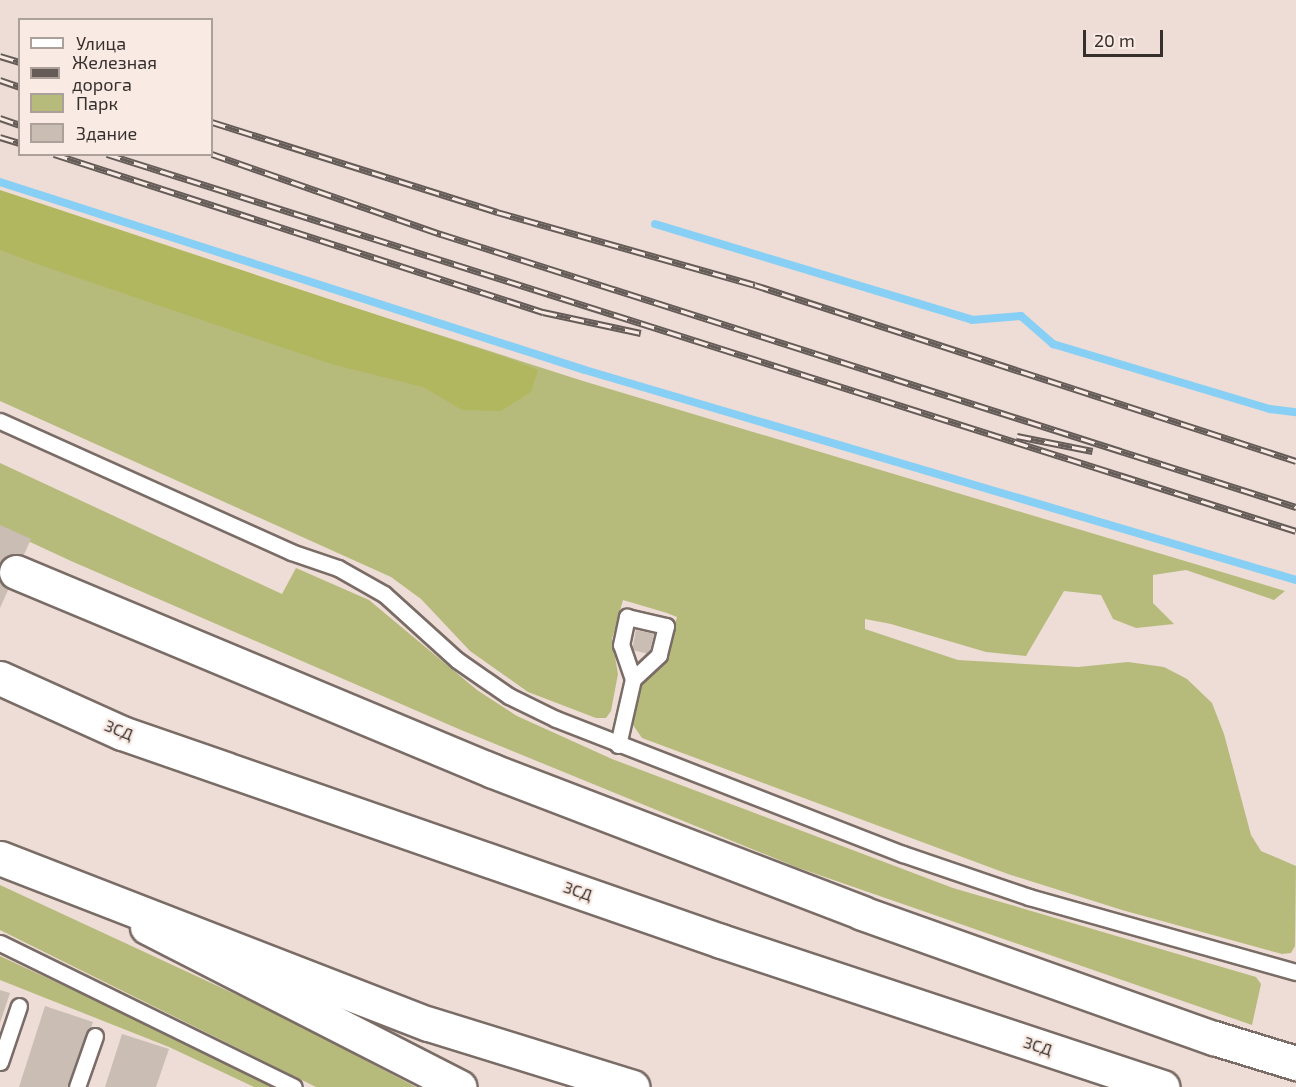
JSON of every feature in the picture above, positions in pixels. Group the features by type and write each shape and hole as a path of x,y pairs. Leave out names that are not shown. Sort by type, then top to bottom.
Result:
{"main road":[{"path":"16,572 494,771 862,914 1214,1038 1296,1063"},
{"name":"ЗСД","path":"0,678 122,733 721,941 1162,1087"},
{"path":"0,858 68,887 429,1024 632,1087"},
{"path":"68,887 459,1087"}],"lane":[{"path":"0,422 291,552 338,568 384,594 457,660 509,696 618,745 1029,897 1296,972"},
{"path":"618,745 633,679"},
{"path":"0,943 294,1087"},
{"path":"0,1062 19,1006"},
{"path":"77,1087 94,1036"}],"green space":[{"path":"0,190 513,360 538,370 531,392 501,411 462,410 423,387 331,364 0,250"},
{"path":"0,194 583,381 1285,591 1274,600 1186,570 1153,575 1153,603 1174,624 1136,628 1113,619 1101,595 1064,591 1026,656 986,652 891,624 865,619 865,629 958,660 1078,667 1128,662 1164,667 1187,679 1212,703 1224,734 1251,835 1261,851 1296,866 1295,946 1291,953 1282,954 1122,910 1008,874 642,738 633,725 642,681 664,664 677,617 623,600 612,639 618,674 611,711 606,718 596,718 528,692 470,651 421,599 391,577 0,401"},
{"path":"0,463 282,594 296,568 369,600 477,690 517,716 612,759 953,888 1256,977 1261,984 1252,1025 796,867 461,730 71,561 0,528"},
{"path":"0,885 274,1012 416,1087 316,1087 0,930"},
{"path":"0,956 276,1087 254,1087 169,1047 0,980"}],"building":[{"path":"0,525 31,539 0,608"},
{"path":"636,630 654,634 649,654 632,650"},
{"path":"0,990 10,993 0,1023"},
{"path":"45,1006 93,1022 71,1087 19,1087"},
{"path":"122,1034 169,1049 156,1087 105,1087"}],"waterway":[{"path":"0,182 585,370 1296,580"},
{"path":"655,224 972,320 1021,316 1053,344 1270,409 1296,412"}],"railway":[{"path":"0,56 18,61"},
{"path":"0,80 18,86"},
{"path":"0,118 18,124"},
{"path":"213,122 497,212 755,285 1296,461"},
{"path":"0,137 18,142"},
{"path":"213,154 441,234 1296,507"},
{"path":"60,156 543,312 641,333"},
{"path":"113,156 1296,531"},
{"path":"1017,436 1093,451"}]}
